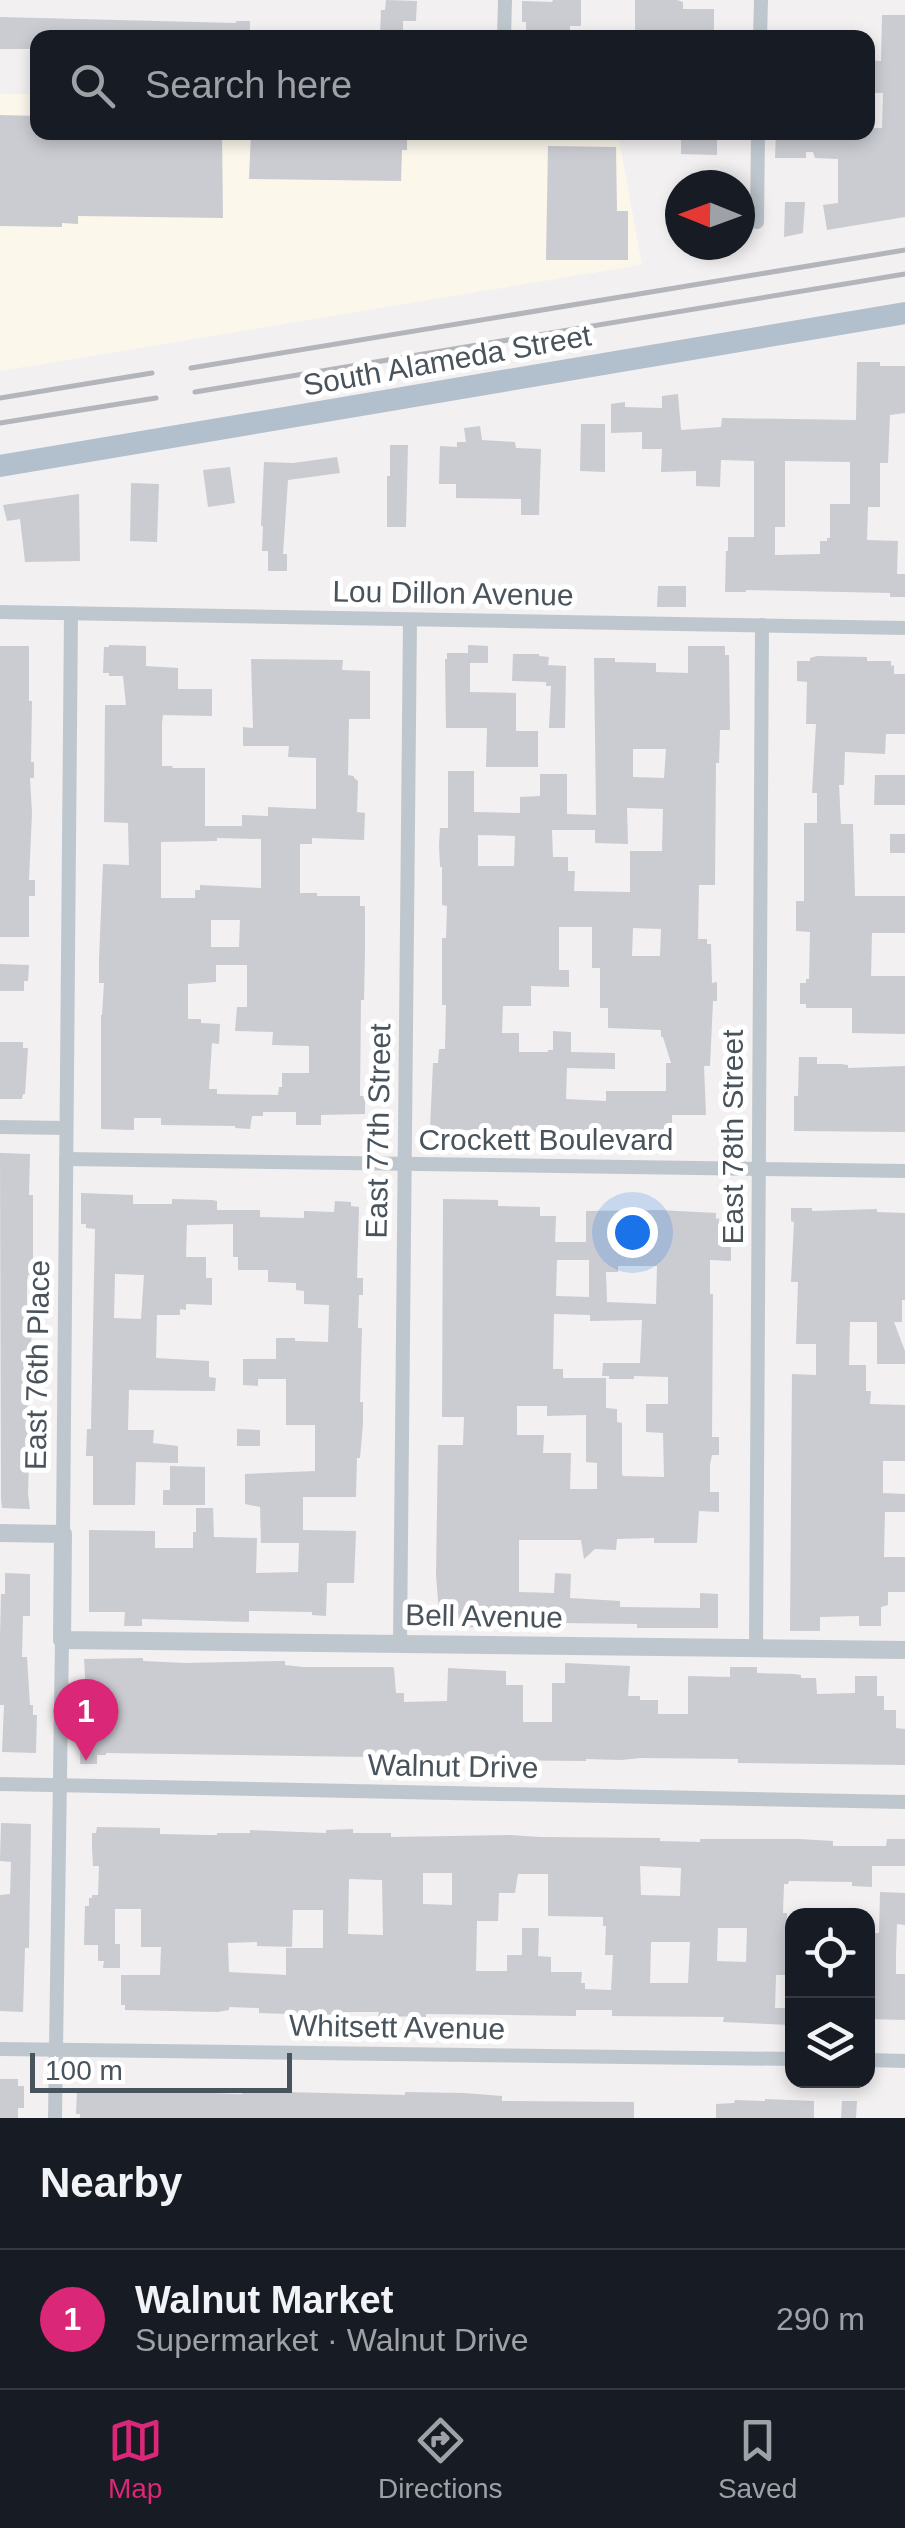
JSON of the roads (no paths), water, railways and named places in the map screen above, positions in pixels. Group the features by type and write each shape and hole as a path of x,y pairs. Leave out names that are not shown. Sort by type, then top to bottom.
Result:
{"main road":[{"name":"South Alameda Street","path":"0,466 905,314"}],"street":[{"path":"504,0 504,30"},
{"path":"760,30 761,0"},
{"path":"756,222 758,140"},
{"name":"Lou Dillon Avenue","path":"0,612 905,628"},
{"name":"East 76th Place","path":"54,2118 71,613"},
{"name":"East 77th Street","path":"400,1642 410,620"},
{"name":"East 78th Street","path":"756,1648 762,626"},
{"path":"0,1127 66,1128"},
{"name":"Crockett Boulevard","path":"66,1158 905,1171"},
{"path":"0,1533 63,1534"},
{"name":"Bell Avenue","path":"62,1640 905,1650"},
{"name":"Walnut Drive","path":"0,1784 905,1802"},
{"name":"Whitsett Avenue","path":"0,2049 785,2059"},
{"path":"875,2060 905,2061"}],"railway":[{"path":"191,368 905,250"},
{"path":"195,392 905,274"},
{"path":"0,398 152,373"},
{"path":"0,423 156,398"}],"place":[{"name":"Walnut Market","path":"86,1761"}]}
